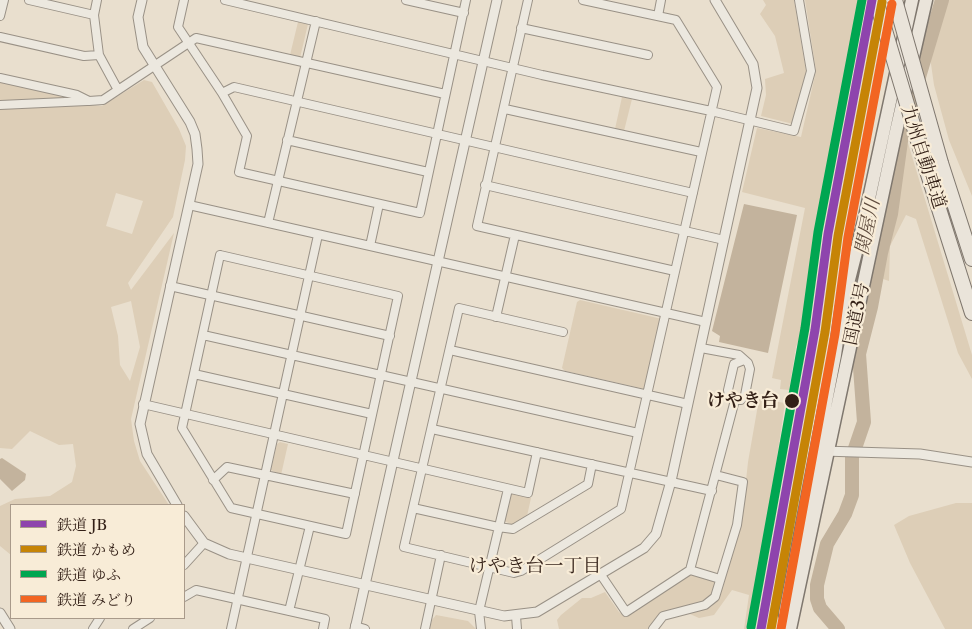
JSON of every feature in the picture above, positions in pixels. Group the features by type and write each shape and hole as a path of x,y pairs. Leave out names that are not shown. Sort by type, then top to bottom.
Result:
{"highway":[{"name":"九州自動車道","path":"876,0 926,168 972,312"},
{"name":"九州自動車道","path":"896,0 941,163 972,259"},
{"name":"国道3号","path":"790,629 822,451 842,307 866,217 912,0"},
{"name":"国道3号","path":"782,629 926,0"}],"street":[{"path":"0,16 4,0"},
{"path":"29,0 94,15"},
{"path":"97,0 94,15 99,55 118,90"},
{"path":"142,0 138,17 140,39 154,67 190,122 195,134 198,164 140,424 144,445 176,504"},
{"path":"184,0 178,27 222,93 247,136 239,172 420,213 466,0"},
{"path":"225,0 513,68 794,131 796,130 811,71 799,0"},
{"path":"406,0 464,13"},
{"path":"365,629 355,628 497,0"},
{"path":"528,0 505,109 476,226 675,271"},
{"path":"563,332 459,308 404,547 514,573 521,571 621,509 649,394 701,152 717,87 676,20 583,0"},
{"path":"658,16 661,0"},
{"path":"185,517 204,542 246,558 365,586 516,616 537,612 644,548 656,534 671,481 757,88 757,75 746,49 715,0"},
{"path":"268,223 295,102 316,21"},
{"path":"522,28 648,55"},
{"path":"0,37 84,56 99,55"},
{"path":"0,105 90,101 108,98 196,38 445,94"},
{"path":"0,78 77,95 90,101"},
{"path":"222,93 234,87 693,192"},
{"path":"505,109 701,152"},
{"path":"287,140 428,172"},
{"path":"486,185 724,240"},
{"path":"370,246 379,204"},
{"path":"189,205 706,322"},
{"path":"230,629 275,435 318,234"},
{"path":"496,317 515,235"},
{"path":"220,254 398,296 346,534 231,508 182,428 211,296 220,254"},
{"path":"170,286 390,336"},
{"path":"203,334 441,390 638,433"},
{"path":"701,348 739,356 748,363 750,369 745,395 741,400 735,400 729,396 728,390 734,364 744,360"},
{"path":"450,350 688,404"},
{"path":"194,374 372,414"},
{"path":"601,575 626,612 690,570 735,400"},
{"path":"144,404 528,493 537,452"},
{"path":"432,429 712,491"},
{"path":"822,451 920,454 972,462"},
{"path":"413,508 513,529 588,484 592,464"},
{"path":"213,480 227,467 355,494"},
{"path":"653,629 663,616 710,603 715,597 737,525 743,482 716,476"},
{"path":"481,629 479,610 508,488"},
{"path":"289,611 310,526"},
{"path":"185,564 204,542"},
{"path":"425,629 441,555"},
{"path":"690,570 720,579"},
{"path":"185,597 196,590 325,619 323,629"},
{"path":"0,613 10,629"},
{"path":"516,616 517,629"},
{"path":"133,629 144,626"}],"shaded area":[{"path":"763,0 794,0 806,71 793,124 761,116 766,95 765,79 784,73 775,36 760,14 766,5"},
{"path":"805,0 859,0 842,111 824,202 806,320 796,347 789,390 780,389 781,380 772,378 805,208 742,192 757,128 801,137 816,71"},
{"path":"946,0 972,0 972,196 949,140 934,85 930,57"},
{"path":"298,22 308,24 300,58 290,55"},
{"path":"0,80 78,98 79,104 102,106 144,80 152,82 179,129 186,146 185,160 173,217 128,283 131,290 174,233 131,419 134,441 140,461 168,504 10,504 10,554 0,546 0,506 15,499 50,496 72,482 76,466 73,444 59,445 30,431 12,449 0,448","holes":["116,193 143,201 132,234 106,226","131,301 140,347 130,381 120,365 118,336 111,307"]},
{"path":"622,97 632,99 624,131 615,129"},
{"path":"908,143 972,355 972,379 958,353 916,219 906,215 890,246 889,281 883,279 885,251 896,221 896,197 904,151"},
{"path":"744,204 797,215 768,353 719,342 720,336 712,331"},
{"path":"580,300 662,319 645,389 565,371 562,368 577,302"},
{"path":"759,399 785,403 768,518 767,540 749,629 744,629 749,595 732,590 714,615 699,618 690,614 711,607 718,599 741,527 748,462"},
{"path":"280,442 288,444 281,475 271,470 277,444"},
{"path":"2,458 26,474 25,480 12,491 0,479 0,459"},
{"path":"511,493 531,498 527,516 513,525 504,521"},
{"path":"956,503 972,503 972,629 945,629 910,563 894,525 909,516"},
{"path":"692,573 717,580 713,595 705,603 661,614 651,629 559,629 557,620 582,598 591,598 605,592 619,612 626,617"},
{"path":"436,615 468,621 476,629 430,629 432,620"}],"waterway":[{"name":"関屋川","path":"838,629 820,608 817,599 817,585 827,544 845,514 852,495 852,457 864,422 859,354 891,214 902,134 942,0"}],"rail line":[{"name":"ゆふ","path":"751,627 805,328 818,232 862,0"},
{"name":"JB","path":"761,629 815,330 828,234 872,0"},
{"name":"かもめ","path":"771,629 825,332 838,236 882,2"},
{"name":"みどり","path":"781,629 835,334 848,237 892,4"}],"place":[{"name":"けやき台","path":"792,401"}],"district":[{"name":"けやき台一丁目","path":"535,567"}]}
